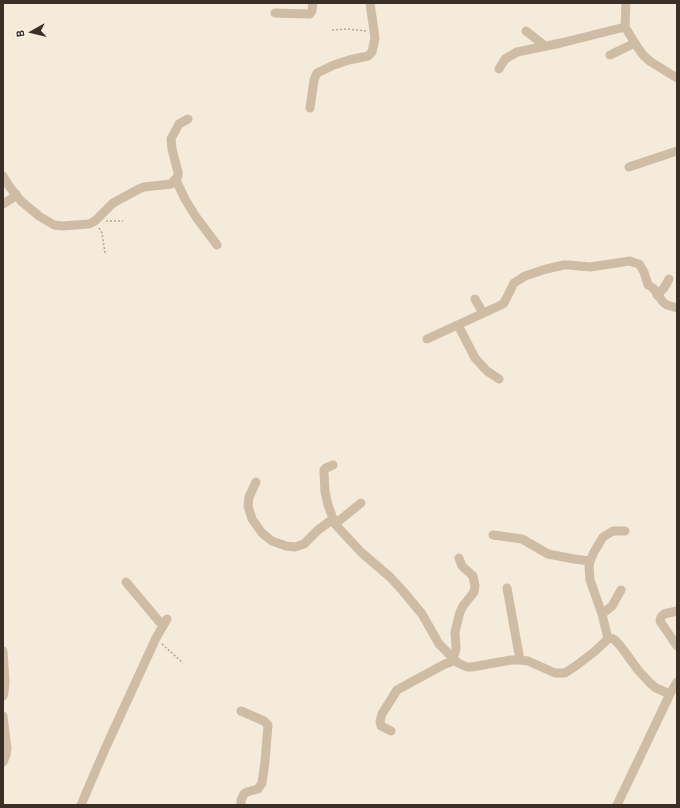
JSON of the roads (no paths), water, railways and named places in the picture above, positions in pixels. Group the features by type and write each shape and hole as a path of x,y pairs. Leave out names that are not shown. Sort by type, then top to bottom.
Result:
{"street":[{"path":"275,13 310,14 313,3"},
{"path":"310,108 314,80 317,73 349,60 368,56 372,52 375,38 370,3"},
{"path":"626,3 625,26 635,43 644,56 677,78"},
{"path":"499,69 505,59 517,52 625,26"},
{"path":"526,31 545,46"},
{"path":"610,55 635,43"},
{"path":"3,176 21,201 39,216 54,225 62,226 92,222 113,203 144,187 171,184 176,180 178,172 171,139 179,124 188,119"},
{"path":"629,167 677,151"},
{"path":"176,180 196,217 217,245"},
{"path":"3,204 16,194"},
{"path":"427,338 501,305 504,303 514,283 525,276 564,265 590,267 630,261 639,264 644,272 648,285 653,288 657,295 667,305 677,308"},
{"path":"657,295 664,288 669,279"},
{"path":"474,299 483,314"},
{"path":"458,325 475,358 487,371 499,379"},
{"path":"333,465 326,468 324,473 325,492 334,521 362,553 390,577 402,590 422,614 439,644 454,659 466,667 511,660 528,661 555,673 565,673 611,638 615,640 622,648 638,670 650,683 656,688 670,694"},
{"path":"256,482 249,497 248,506 252,519 262,533 272,541 286,546 295,547 304,544 318,530 361,503"},
{"path":"608,639 602,614 590,580 589,567 594,552 603,538 613,531 625,531"},
{"path":"493,535 522,539 548,554 590,561"},
{"path":"454,659 456,648 455,632 460,612 474,592 475,586 473,576 462,566 459,558"},
{"path":"81,805 156,638 165,623 126,582"},
{"path":"508,588 520,660"},
{"path":"602,614 612,606 621,590"},
{"path":"677,611 664,614 660,621 677,646"},
{"path":"3,651 5,689 3,696"},
{"path":"391,731 381,726 380,721 382,714 397,690 454,659"},
{"path":"618,805 677,682"},
{"path":"240,805 244,794 260,787 265,762 268,725 264,721 241,710"},
{"path":"3,716 7,749 3,762"}]}
